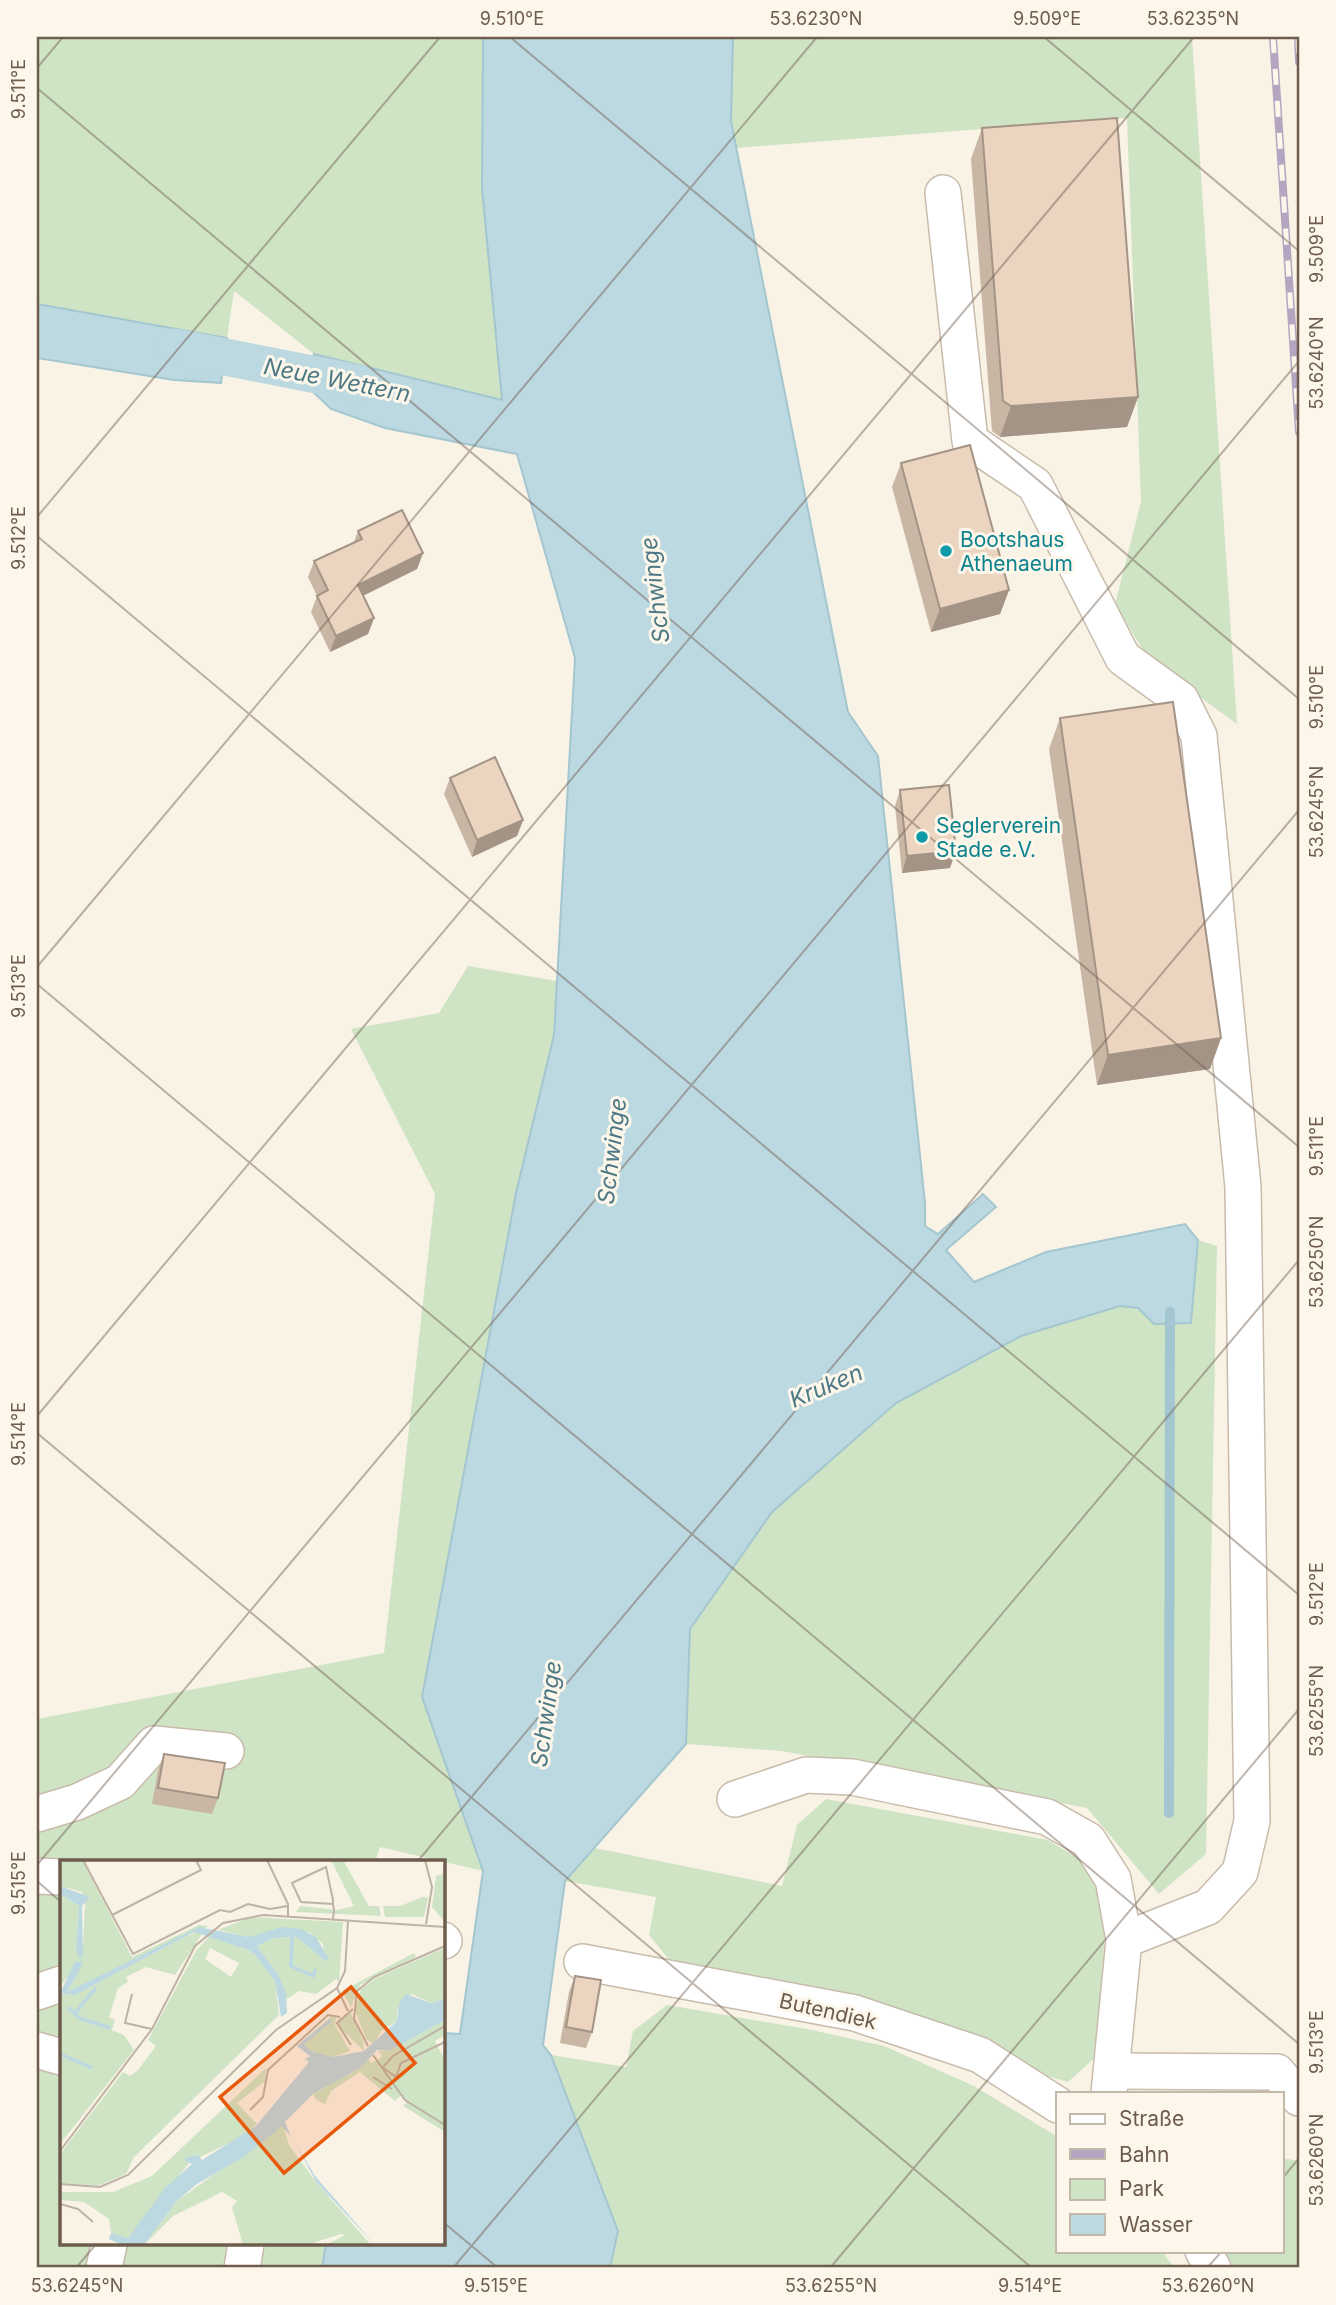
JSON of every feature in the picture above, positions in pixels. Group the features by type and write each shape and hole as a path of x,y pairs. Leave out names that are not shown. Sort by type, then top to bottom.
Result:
{"street":[{"path":"943,193 970,441 1035,485 1123,658 1181,700 1199,736 1243,1187 1252,1821 1240,1872 1208,1907 1125,1940"},
{"path":"37,1814 77,1802 120,1782 155,1744 226,1751"},
{"path":"735,1799 806,1775 841,1776 1047,1817 1088,1840 1113,1879 1125,1940 1111,2082 1277,2072 1299,2098"},
{"path":"37,1876 60,1877"},
{"name":"Butendiek","path":"582,1962 855,2013 981,2055 1056,2104"},
{"path":"37,1992 60,1984"},
{"path":"37,2050 60,2057"},
{"path":"104,2268 109,2246"},
{"path":"242,2268 246,2246"},
{"path":"1204,2252 1213,2268"}],"green space":[{"path":"37,37 483,37 482,188 502,401 314,354 234,291 227,338 37,304"},
{"path":"733,37 1192,37 1237,724 1149,660 1115,604 1141,502 1127,118 736,148 731,121"},
{"path":"468,966 557,981 554,1035 516,1193 422,1697 483,1871 380,1847 376,1860 60,1860 60,2246 326,2246 322,2268 37,2268 37,1719 384,1653 435,1194 351,1029 439,1013"},
{"path":"1198,1240 1217,1246 1206,1854 1159,1894 1087,1808 782,1751 686,1744 690,1629 772,1512 896,1403 1021,1336 1120,1306 1138,1308 1154,1324 1190,1323"},
{"path":"826,1799 1048,1840 1082,1861 1106,1907 1098,2055 1068,2082 676,1968 649,1935 656,1897 565,1881 595,1848 782,1886 797,1825"},
{"path":"667,2005 807,2029 884,2046 974,2086 1056,2136 1056,2252 1163,2252 1174,2268 610,2268 618,2231 551,2055 626,2067 633,2031"},
{"path":"1284,2158 1299,2161 1299,2268 1235,2268 1224,2252 1284,2252"}],"water":[{"path":"483,37 733,37 731,121 848,712 878,756 925,1203 925,1226 938,1234 983,1194 996,1207 946,1250 974,1282 1046,1252 1185,1224 1198,1240 1191,1323 1154,1324 1138,1308 1120,1306 1021,1336 896,1403 772,1512 690,1629 686,1744 565,1881 543,2045 551,2055 618,2231 610,2268 322,2268 326,2246 444,2246 444,2033 460,2034 483,1871 422,1697 516,1193 554,1035 575,658 517,454 385,428 331,409 310,389 314,354 502,400 482,188"},
{"path":"37,304 227,338 221,383 174,380 37,358"}],"building":[{"path":"1117,118 1138,397 1011,406 1003,401 982,128"},
{"name":"Bootshaus Athenaeum","path":"970,445 1009,590 940,609 901,463"},
{"path":"402,510 423,553 358,585 374,618 336,636 317,596 328,590 314,561 362,539 358,531"},
{"path":"1173,702 1221,1038 1108,1055 1060,718"},
{"path":"495,757 523,820 477,840 450,778"},
{"name":"Seglerverein Stade e.V.","path":"949,785 956,851 907,856 900,790"},
{"path":"164,1754 225,1763 218,1798 158,1788"},
{"path":"575,1976 601,1980 592,2032 566,2027"}],"waterway":[{"name":"Neue Wettern","path":"175,347 362,384"},
{"path":"1169,1813 1170,1312"}],"railway":[{"path":"1273,37 1299,432"},
{"path":"1298,37 1299,62"}],"place":[{"name":"Bootshaus Athenaeum","path":"946,551"},
{"name":"Seglerverein Stade e.V.","path":"922,837"}],"water label":[{"name":"Schwinge","path":"655,590"},
{"name":"Schwinge","path":"612,1151"},
{"name":"Kruken","path":"826,1386"},
{"name":"Schwinge","path":"546,1714"}]}
